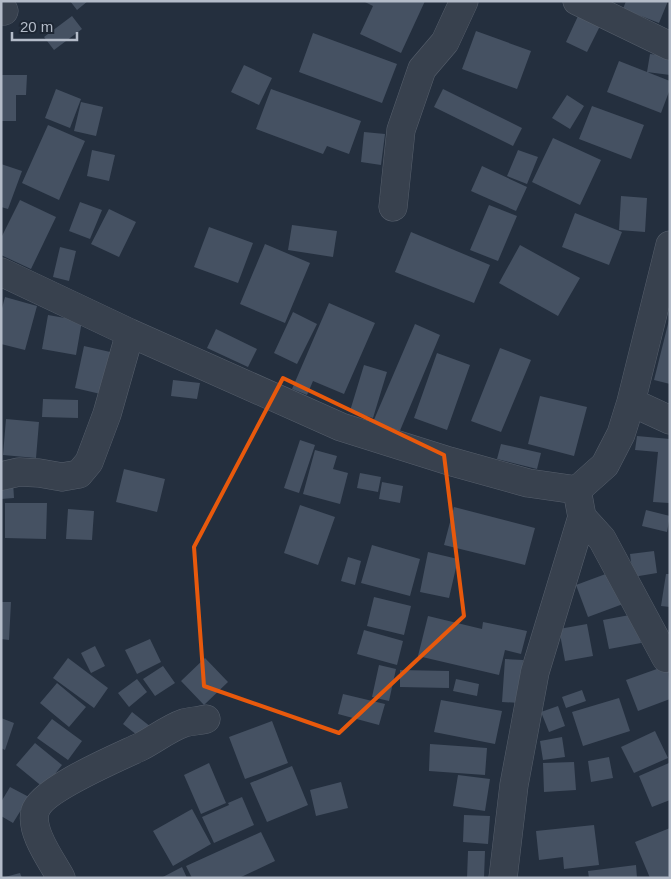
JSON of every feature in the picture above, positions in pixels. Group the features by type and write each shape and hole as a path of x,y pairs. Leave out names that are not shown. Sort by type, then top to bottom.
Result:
{"street":[{"path":"393,207 401,130 422,69 445,42 464,1"},
{"path":"577,1 670,46"},
{"path":"1,272 130,333 341,427 449,461 528,483 576,490 606,465 621,434 631,402 670,245"},
{"path":"1,476 19,472 62,476 79,474 89,462 107,414 130,333"},
{"path":"631,402 670,420"},
{"path":"503,878 514,785 535,672 582,517 576,490"},
{"path":"582,517 602,539 666,658"},
{"path":"62,878 37,833 34,820 35,810 51,794 86,772 182,724 206,719"}],"highlighted area":[{"path":"283,378 444,455 464,616 339,733 204,686 194,547"}],"building":[{"path":"70,1 88,1 77,10"},
{"path":"363,1 425,1 401,53 360,34 373,6"},
{"path":"626,1 668,1 659,23 623,9"},
{"path":"72,16 82,29 54,50 44,37"},
{"path":"578,16 600,26 587,52 566,42"},
{"path":"476,31 531,51 517,89 462,69"},
{"path":"313,33 397,64 382,103 299,72"},
{"path":"650,54 670,56 670,75 647,72"},
{"path":"619,61 670,81 670,89 661,113 607,92"},
{"path":"244,65 272,78 259,105 231,92"},
{"path":"1,75 27,75 26,95 16,95 16,121 1,121"},
{"path":"56,89 81,99 70,128 45,118"},
{"path":"271,89 361,121 349,154 327,146 323,154 256,129"},
{"path":"443,89 522,128 513,146 434,107"},
{"path":"567,95 584,106 570,129 552,118"},
{"path":"81,102 103,107 96,136 74,131"},
{"path":"592,106 644,125 631,159 579,139"},
{"path":"48,125 85,141 59,200 22,183"},
{"path":"364,132 385,134 381,165 361,162"},
{"path":"553,138 601,160 580,205 532,182"},
{"path":"92,150 115,155 109,181 87,176"},
{"path":"518,150 538,157 527,184 507,176"},
{"path":"1,164 22,171 8,209 1,207"},
{"path":"482,166 527,187 516,211 471,191"},
{"path":"621,196 647,198 645,232 619,230"},
{"path":"20,200 56,217 31,269 1,255 1,238"},
{"path":"80,202 102,210 90,239 69,231"},
{"path":"489,205 517,216 498,261 470,250"},
{"path":"109,209 136,222 119,257 91,244"},
{"path":"575,213 622,232 609,265 562,247"},
{"path":"292,225 337,231 333,257 288,250"},
{"path":"209,227 253,243 238,283 194,267"},
{"path":"411,232 490,265 474,303 395,272"},
{"path":"265,244 310,263 285,323 240,304"},
{"path":"520,245 580,278 558,316 499,283"},
{"path":"60,247 76,251 69,281 53,277"},
{"path":"5,297 37,306 25,350 1,344 1,312"},
{"path":"329,303 375,323 344,394 313,381 307,395 292,389"},
{"path":"293,312 317,324 297,364 274,353"},
{"path":"48,315 82,321 76,355 42,349"},
{"path":"670,321 670,384 654,380"},
{"path":"415,324 440,335 399,433 373,422"},
{"path":"216,329 257,349 248,367 207,348"},
{"path":"84,346 119,354 109,396 75,388"},
{"path":"500,348 531,360 501,432 471,421"},
{"path":"437,353 470,365 447,430 414,418"},
{"path":"364,365 387,372 373,418 350,411"},
{"path":"173,380 200,383 197,399 171,396"},
{"path":"540,396 587,407 574,456 528,444"},
{"path":"43,399 78,400 78,418 42,417"},
{"path":"6,419 39,422 36,458 3,455"},
{"path":"637,436 670,439 669,503 653,502 658,452 635,450"},
{"path":"300,440 315,445 299,493 284,488"},
{"path":"501,444 541,453 537,469 497,459"},
{"path":"315,450 337,456 333,469 348,473 340,504 303,494"},
{"path":"124,469 165,479 157,512 116,502"},
{"path":"360,473 381,477 378,492 357,488"},
{"path":"13,482 14,498 1,499 1,483"},
{"path":"382,482 403,486 400,503 379,499"},
{"path":"5,503 47,503 46,539 5,538"},
{"path":"300,505 335,517 318,565 284,553"},
{"path":"454,507 535,528 525,565 444,545"},
{"path":"68,509 94,511 92,540 66,539"},
{"path":"646,510 670,516 667,532 642,526"},
{"path":"372,545 420,559 410,596 361,583"},
{"path":"654,551 657,573 633,577 630,554"},
{"path":"428,552 458,559 449,598 420,592"},
{"path":"348,557 361,561 355,585 341,581"},
{"path":"611,572 623,604 588,617 576,585"},
{"path":"666,574 670,574 670,607 661,606"},
{"path":"374,597 411,606 404,635 367,626"},
{"path":"1,602 11,602 9,640 1,639"},
{"path":"635,614 641,643 609,649 603,620"},
{"path":"428,616 482,629 483,622 527,631 521,654 505,650 499,675 418,656"},
{"path":"587,624 593,656 565,661 559,629"},
{"path":"364,630 403,641 397,665 357,654"},
{"path":"150,639 161,662 137,674 125,650"},
{"path":"95,646 105,666 91,673 81,653"},
{"path":"68,658 108,688 94,708 53,678"},
{"path":"205,658 228,682 204,705 181,681"},
{"path":"505,659 523,660 521,703 502,702"},
{"path":"379,665 396,669 389,701 372,697"},
{"path":"668,665 670,699 638,711 626,680"},
{"path":"163,666 175,683 155,696 143,679"},
{"path":"400,670 449,671 449,688 400,687"},
{"path":"137,679 147,692 129,707 118,693"},
{"path":"456,679 479,684 477,696 453,691"},
{"path":"57,683 86,707 69,727 40,703"},
{"path":"582,690 586,701 566,708 562,697"},
{"path":"343,694 385,704 379,725 338,714"},
{"path":"619,698 630,731 583,746 572,712"},
{"path":"441,700 502,711 495,744 434,732"},
{"path":"558,706 565,726 549,732 541,712"},
{"path":"132,712 151,727 142,739 123,724"},
{"path":"1,718 14,723 5,750 1,748"},
{"path":"52,719 82,741 68,760 37,738"},
{"path":"272,721 288,763 245,779 229,737"},
{"path":"655,731 668,758 634,773 621,747"},
{"path":"562,737 565,757 543,760 540,741"},
{"path":"35,743 62,765 44,788 16,765"},
{"path":"430,744 487,748 485,775 429,771"},
{"path":"609,757 613,778 591,782 588,761"},
{"path":"574,762 576,790 544,792 543,763"},
{"path":"209,763 226,803 201,814 184,775"},
{"path":"669,763 670,800 652,807 639,776"},
{"path":"292,766 308,805 267,822 250,783"},
{"path":"458,775 490,779 485,811 453,806"},
{"path":"341,782 348,808 316,816 310,790"},
{"path":"10,787 29,797 13,823 1,816 1,802"},
{"path":"242,797 254,825 214,843 202,817"},
{"path":"192,809 211,844 173,866 153,831"},
{"path":"464,815 490,816 488,844 463,842"},
{"path":"594,825 599,865 564,869 563,857 539,860 536,831"},
{"path":"670,828 670,876 650,878 635,842"},
{"path":"261,832 275,861 239,878 192,878 186,866"},
{"path":"468,851 485,851 484,878 467,878"},
{"path":"636,865 637,878 589,878 588,871"},
{"path":"182,867 187,878 161,878"},
{"path":"20,873 22,878 5,878 5,877"}]}
